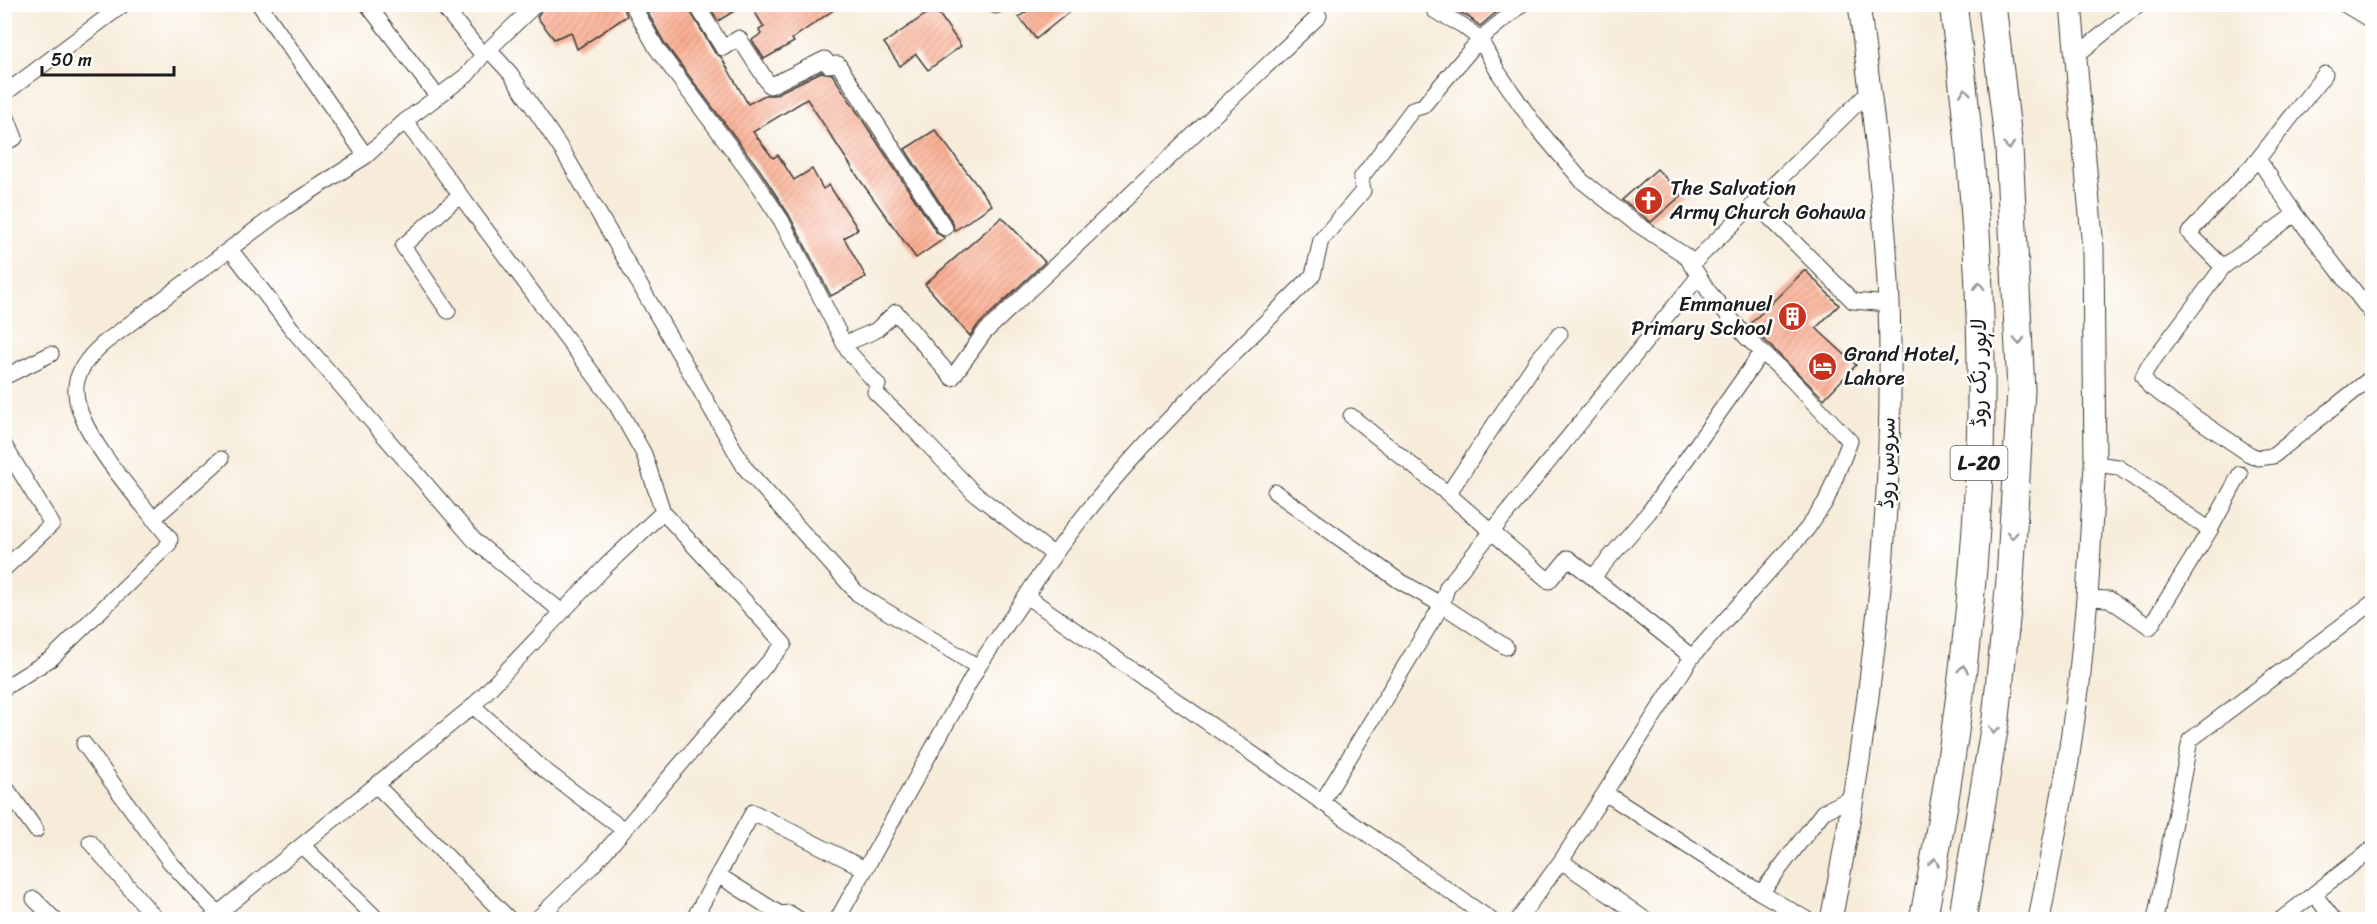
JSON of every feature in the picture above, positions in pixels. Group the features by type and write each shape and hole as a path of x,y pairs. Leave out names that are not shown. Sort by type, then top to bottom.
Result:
{"highway":[{"name":"لاہور رنگ روڈ","path":"1923,920 1959,713 1973,567 1980,451 1978,268 1973,174 1953,4"},
{"name":"لاہور رنگ روڈ","path":"1962,920 1996,718 2010,580 2021,390 2009,148 1992,4"}],"street":[{"path":"4,94 124,4"},
{"path":"259,4 366,156"},
{"path":"367,4 437,96"},
{"path":"441,4 486,52 510,73 564,153 745,468 858,594 978,667"},
{"path":"4,688 52,658 169,544 170,539 133,495 79,413 75,391 88,357 286,207 366,156 405,121 467,75 486,52 536,4"},
{"path":"632,4 657,49 751,175 781,220 848,351 878,385 875,392 973,492 1054,555"},
{"path":"696,4 723,48 739,38 770,86 825,59 828,64 838,64 945,228"},
{"path":"1431,4 1435,11 1462,25 1480,39 1498,72 1534,124 1582,182 1634,222 1686,256 1739,328 1850,441 1826,501 1807,529 1692,657 1561,861 1518,920"},
{"path":"837,920 978,667 1054,555 1146,443 1313,275 1321,240 1363,191 1361,178 1413,109 1423,106 1480,39 1522,4"},
{"name":"سروس روڈ","path":"1831,920 1854,796 1877,628 1885,542 1888,470 1889,304 1879,161 1858,4"},
{"path":"2039,920 2066,775 2079,683 2095,464 2092,248 2071,4"},
{"path":"2077,55 2139,4"},
{"path":"2344,4 2373,21"},
{"path":"844,344 875,331 896,312 952,378 984,333 1319,16"},
{"path":"2223,267 2189,233 2258,159 2325,74"},
{"path":"1322,802 1442,605 1447,587 1695,270 1755,203 1870,91"},
{"path":"4,110 15,138 4,143"},
{"path":"405,121 617,406 644,454 663,512 784,644 593,865 536,920"},
{"path":"2258,159 2295,214 2373,314"},
{"path":"448,311 403,246 459,196"},
{"path":"1755,203 1853,301 1889,304"},
{"path":"2295,214 2223,267 2148,367 2143,377 2150,387 2258,458 2273,456 2373,377"},
{"path":"230,249 292,328 475,541 562,612"},
{"path":"1448,494 1538,359 1560,334"},
{"path":"1593,577 1648,512 1762,352"},
{"path":"4,377 51,354"},
{"path":"1351,416 1448,494 1550,581 1568,558 1692,657"},
{"path":"4,446 52,524 4,569"},
{"path":"153,519 221,459"},
{"path":"2095,464 2118,467 2210,530"},
{"path":"2087,598 2109,599 2150,627 2210,530 2240,474"},
{"path":"1275,492 1398,580 1442,605 1506,647"},
{"path":"84,744 170,862 217,918 473,706 606,566 663,512"},
{"path":"1026,596 1491,920"},
{"path":"2155,920 2190,740 2373,603"},
{"path":"473,706 543,769 624,830"},
{"path":"4,785 36,830"},
{"path":"377,786 510,920"},
{"path":"1605,793 1761,893 1808,920"},
{"path":"1761,893 1823,812 1854,796"},
{"path":"693,920 753,812 865,869"},
{"path":"90,842 158,920"},
{"path":"303,846 378,920"},
{"path":"2280,920 2373,849"},
{"path":"1561,861 1646,920"},
{"path":"718,875 780,914 789,913 800,920"},
{"path":"2314,894 2334,920"},
{"path":"34,899 55,920"}],"building":[{"path":"545,4 622,4 627,16 577,49 571,32 554,39 537,17"},
{"path":"643,4 686,4 715,53 721,57 748,104 765,95 774,95 821,72 832,74 937,233 945,238 916,258 860,180 807,99 753,132 773,158 778,155 794,180 812,169 823,189 829,185 858,229 844,238 866,277 831,296 789,215 759,169 665,44"},
{"path":"708,4 746,4 718,21"},
{"path":"750,4 842,4 792,39 794,42 764,59 752,40 761,34 759,30 764,27"},
{"path":"1037,4 1079,4 1036,39 1019,17"},
{"path":"1444,4 1506,4 1480,26"},
{"path":"935,8 961,46 928,70 916,54 900,66 884,43"},
{"path":"935,130 992,205 954,231 953,223 905,149"},
{"name":"The Salvation Army Church Gohawa","path":"1657,169 1682,195 1651,222 1622,200"},
{"path":"1002,217 1045,262 977,326 970,336 925,284"},
{"path":"1805,270 1839,305 1816,328 1856,365 1824,399 1749,325"}],"place":[{"name":"The Salvation Army Church Gohawa","path":"1649,200"},
{"name":"Emmanuel Primary School","path":"1793,316"},
{"name":"Grand Hotel, Lahore","path":"1823,366"}]}
